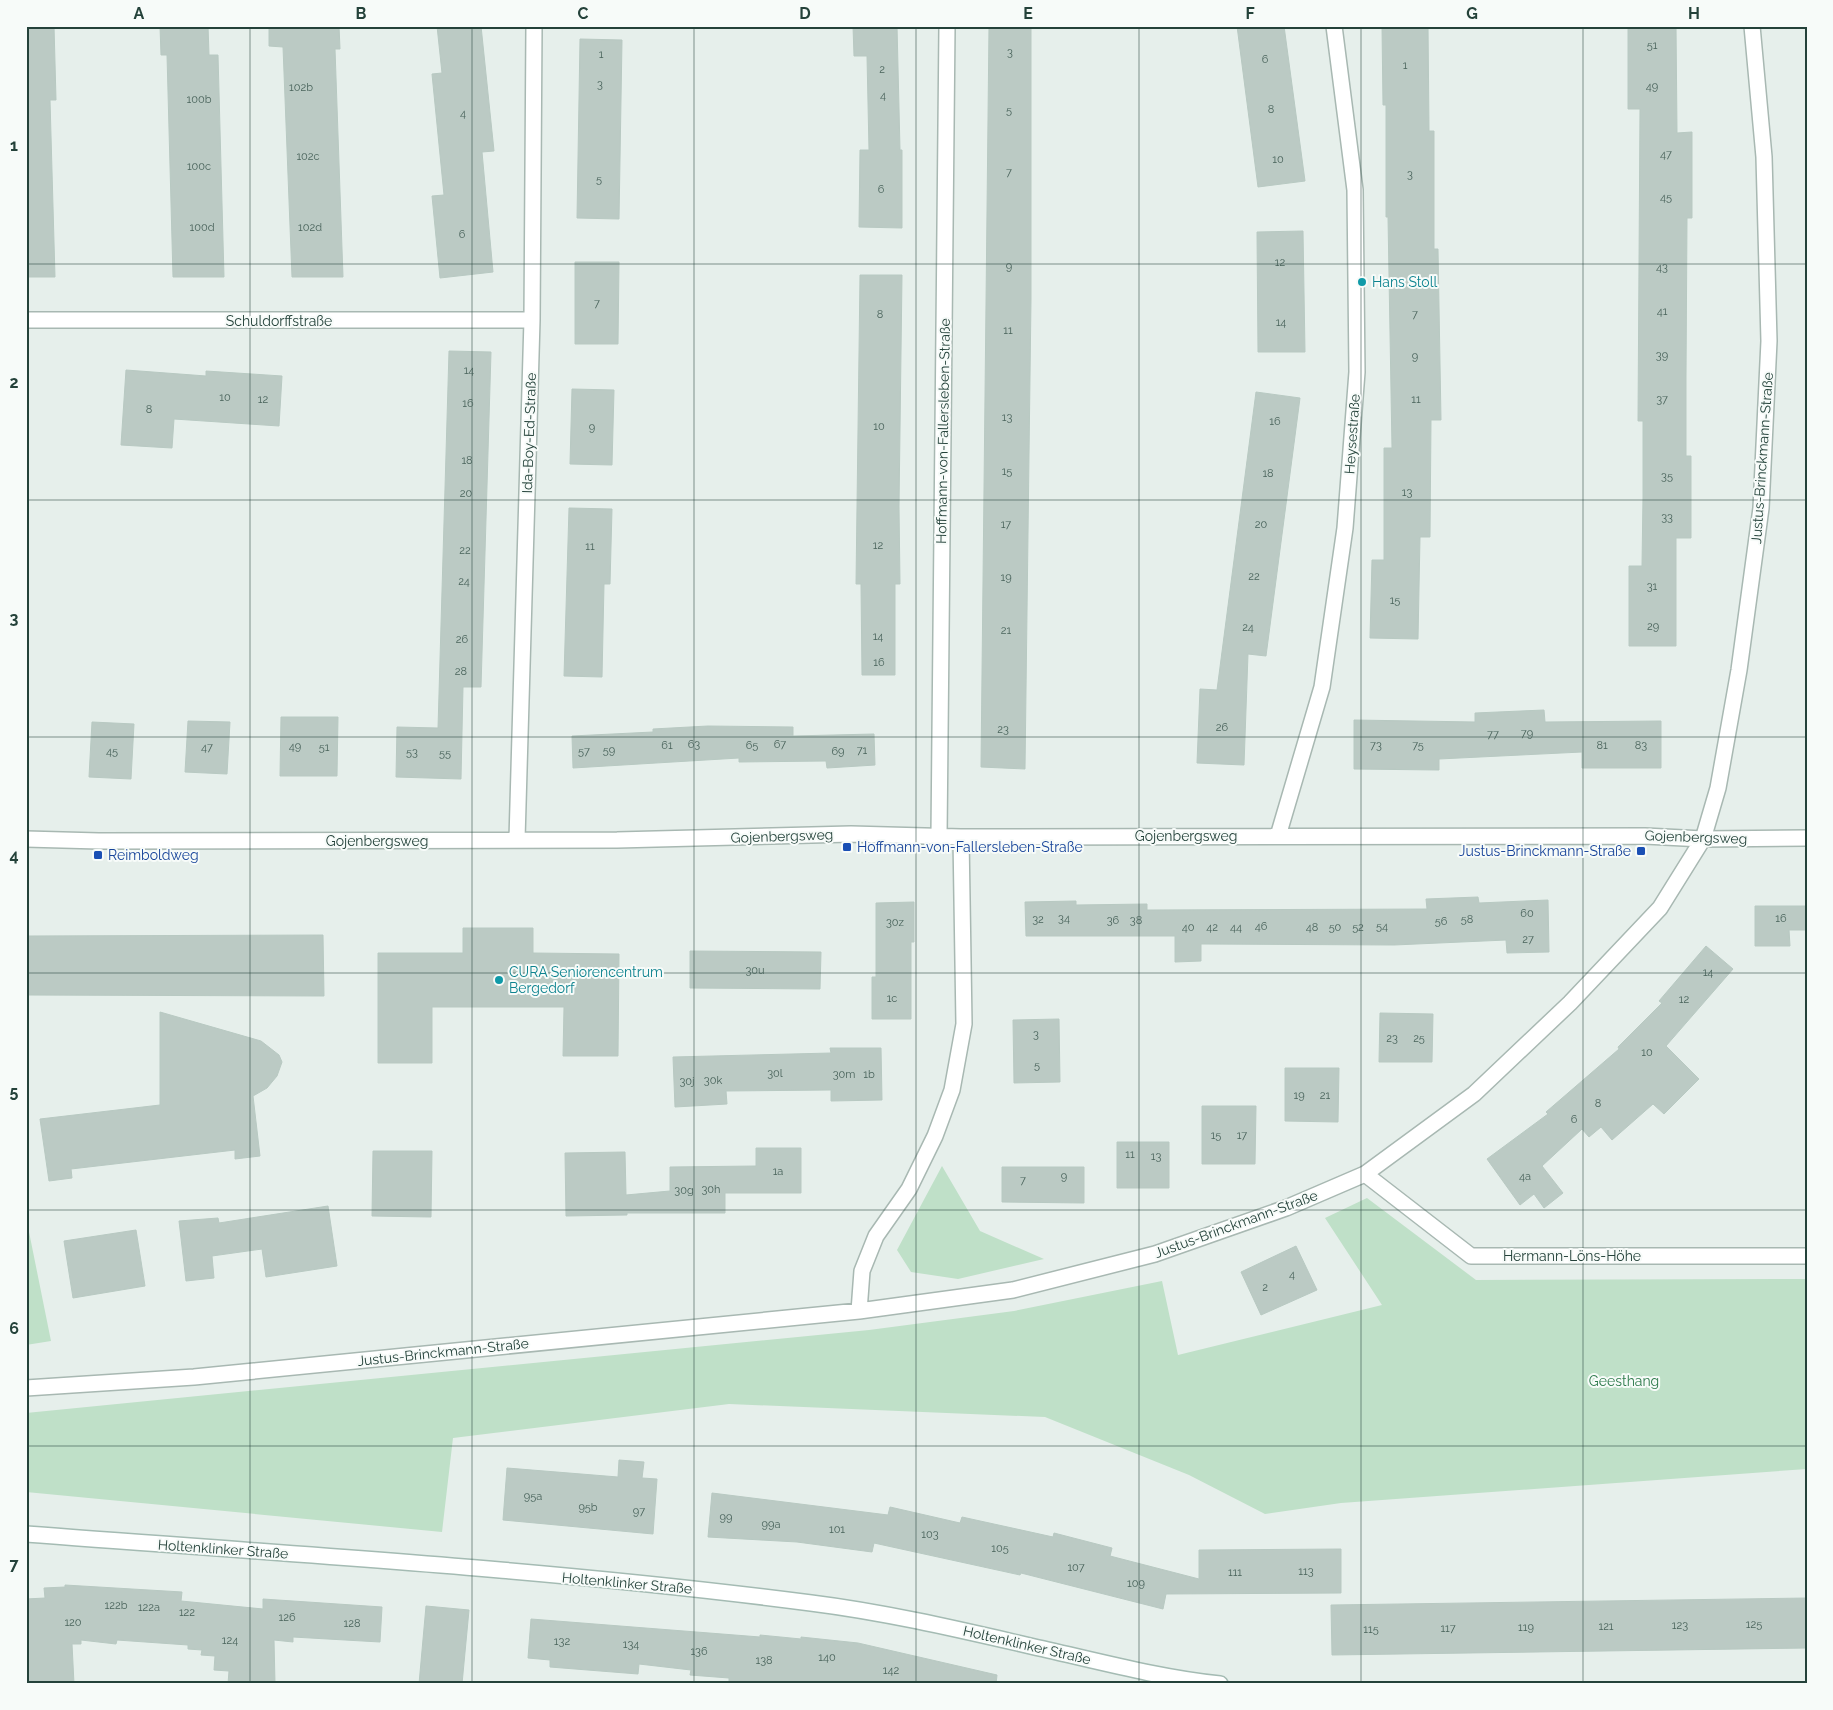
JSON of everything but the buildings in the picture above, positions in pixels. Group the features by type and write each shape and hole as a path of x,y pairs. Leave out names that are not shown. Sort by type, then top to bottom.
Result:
{"street":[{"name":"Ida-Boy-Ed-Straße","path":"517,839 532,320 534,26"},
{"name":"Hoffmann-von-Fallersleben-Straße","path":"939,836 947,26"},
{"name":"Heysestraße","path":"1278,836 1322,687 1345,528 1357,372 1355,190 1334,26"},
{"name":"Justus-Brinckmann-Straße","path":"26,1388 194,1377 859,1311 1012,1290 1155,1254 1286,1208 1365,1174 1474,1094 1570,1003 1660,908 1703,840 1718,788 1739,670 1761,508 1769,340 1764,157 1752,26"},
{"name":"Schuldorffstraße","path":"26,320 532,320"},
{"name":"Gojenbergsweg","path":"26,839 99,841 617,840 850,834 961,837 1646,836 1703,840 1807,838"},
{"path":"859,1311 862,1271 876,1236 909,1189 935,1136 952,1090 964,1024 961,837"},
{"name":"Hermann-Löns-Höhe","path":"1365,1174 1471,1256 1807,1256"},
{"name":"Holtenklinker Straße","path":"26,1534 426,1565 684,1588 813,1603 930,1622 1170,1678 1220,1684"}],"green space":[{"path":"942,1166 980,1231 1044,1259 958,1279 911,1272 897,1250"},
{"name":"Geesthang","path":"1367,1198 1476,1280 1807,1279 1807,1469 1341,1503 1265,1514 1189,1475 1045,1417 729,1404 453,1438 442,1532 26,1492 26,1413 869,1330 1014,1311 1162,1281 1178,1355 1382,1305 1325,1218"},
{"path":"26,1217 51,1341 26,1345"}],"place":[{"name":"Hans Stoll","path":"1362,282"},
{"name":"Hoffmann-von-Fallersleben-Straße","path":"847,847"},
{"name":"Justus-Brinckmann-Straße","path":"1641,851"},
{"name":"Reimboldweg","path":"98,855"},
{"name":"CURA Seniorencentrum Bergedorf","path":"499,980"}]}
